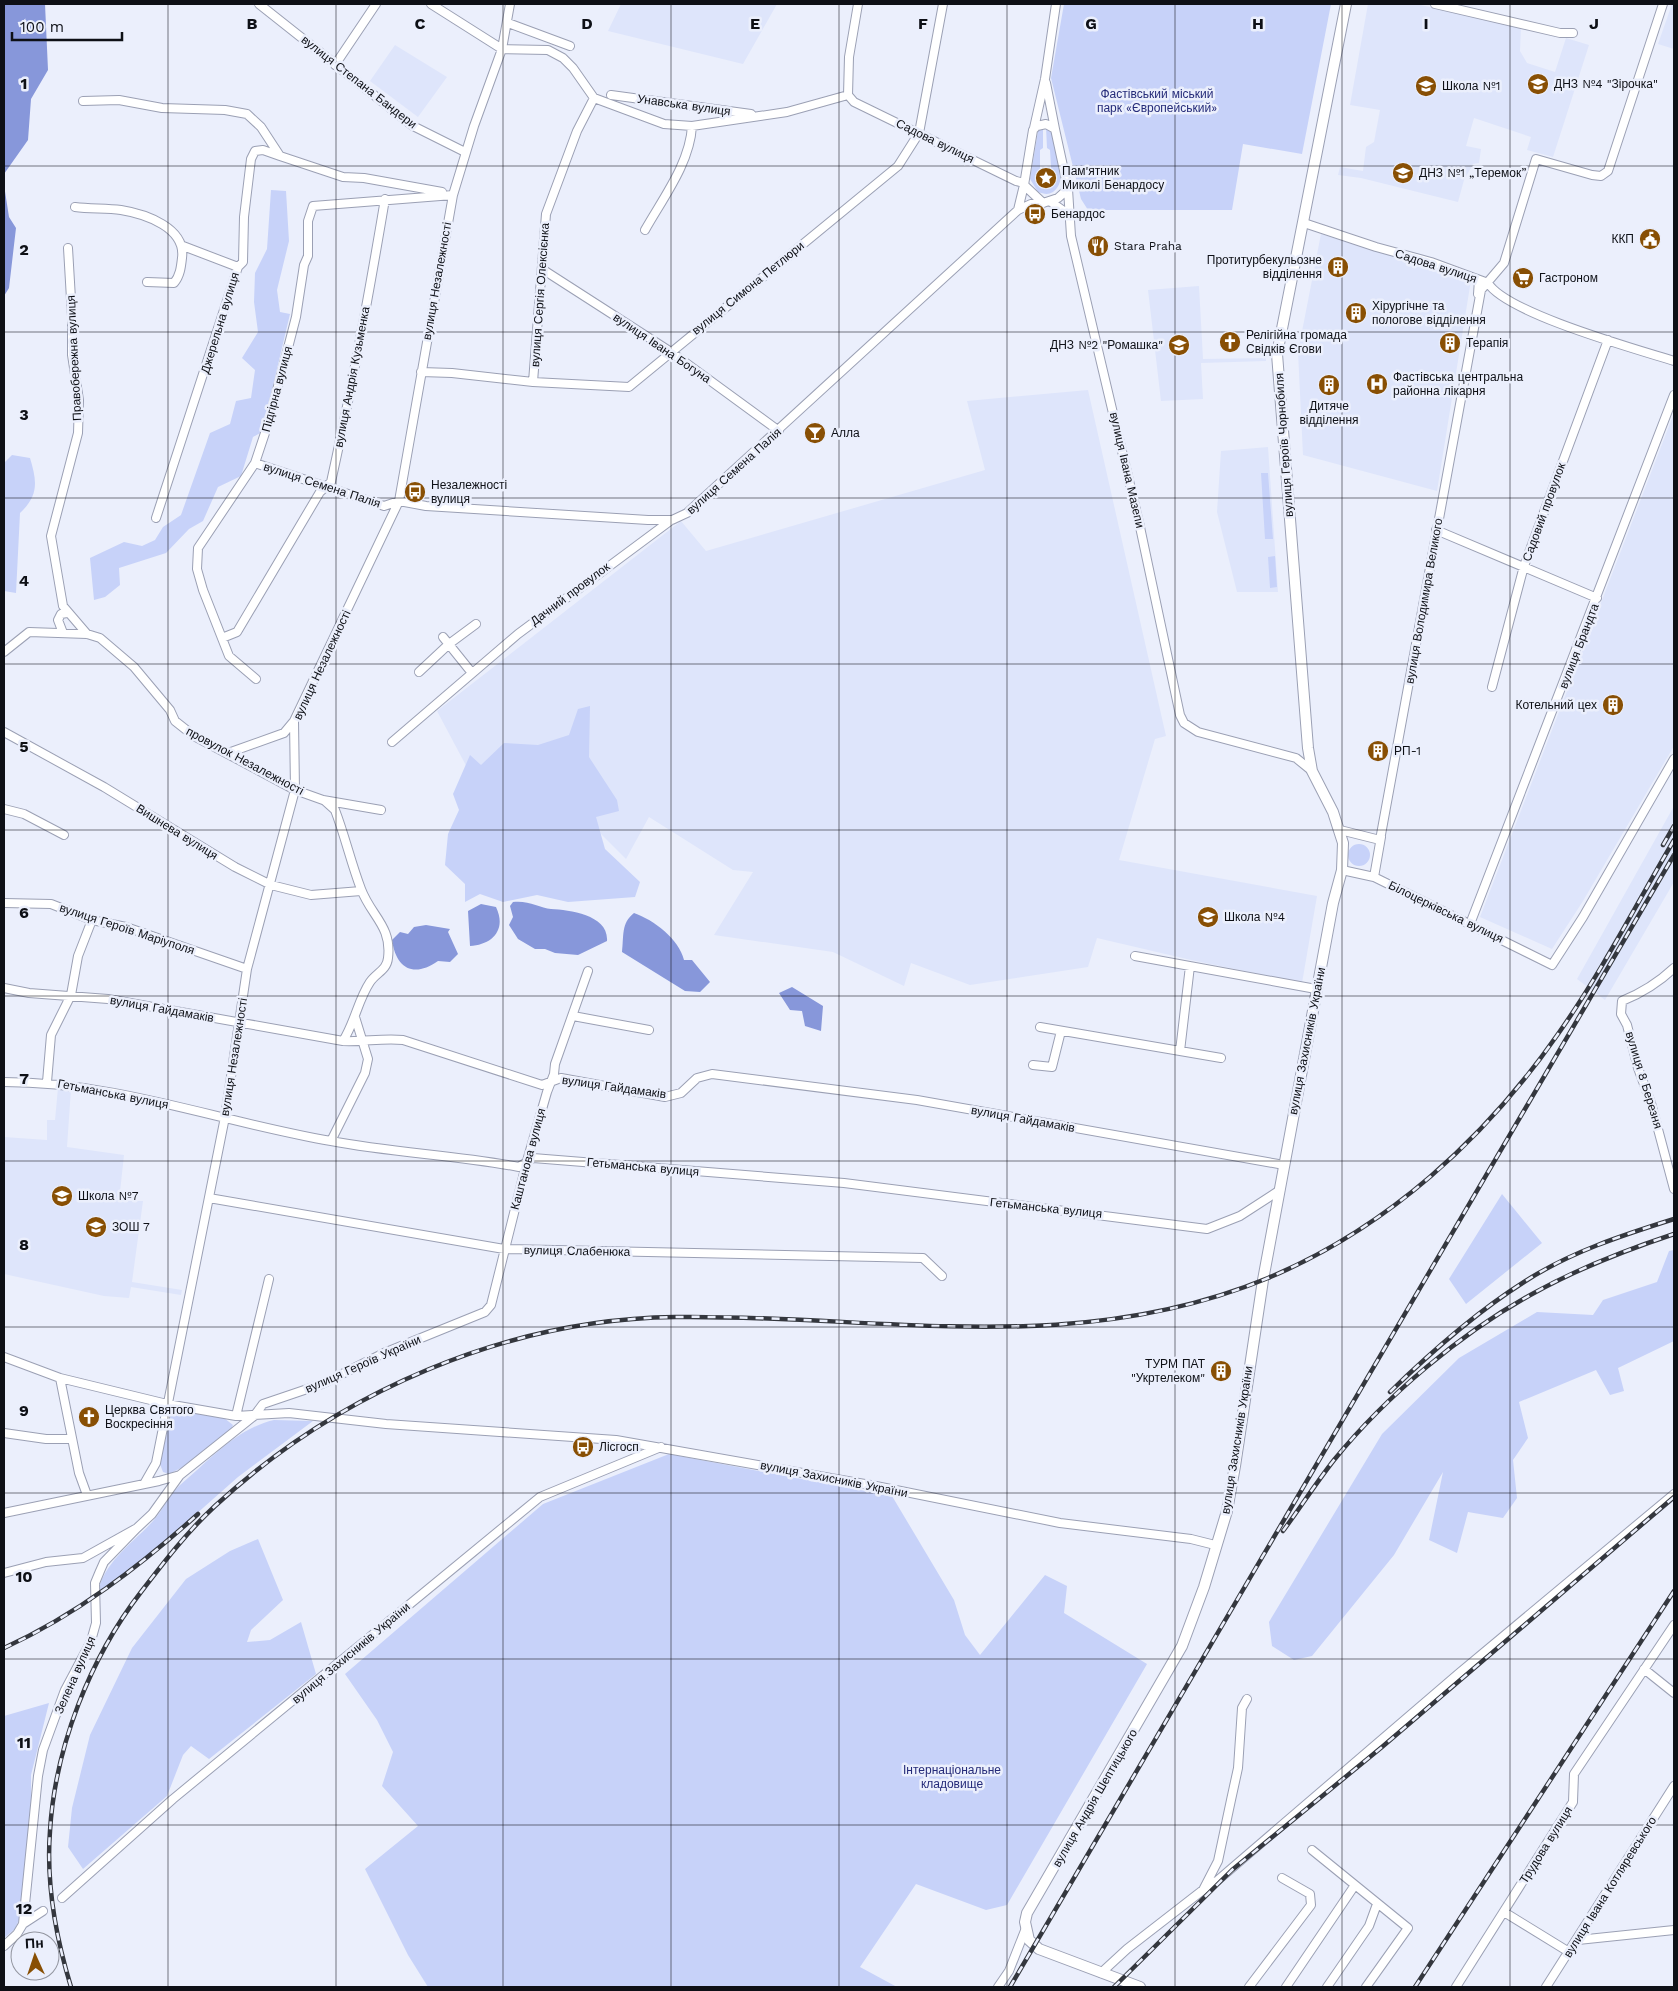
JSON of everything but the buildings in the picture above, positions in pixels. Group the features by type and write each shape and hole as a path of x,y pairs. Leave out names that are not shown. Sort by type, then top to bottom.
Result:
{"main road":[{"name":"вулиця Героїв Чорнобиля","path":"1312,771 1295,604 1277,354 1346,4"},
{"path":"1312,771 1340,830 1343,842 1342,870"},
{"name":"вулиця Захисників України","path":"1215,1545 1227,1511 1262,1289 1284,1165 1316,989 1342,870"},
{"name":"вулиця Андрія Шептицького","path":"1026,1928 1027,1914 1182,1646 1204,1587 1215,1545"},
{"path":"1026,1928 1029,1940 1039,1949 1140,1987"}],"street":[{"name":"вулиця Степана Бандери","path":"259,4 413,126 465,152"},
{"path":"335,65 376,4"},
{"path":"431,4 502,49 539,50 555,54 572,68 594,98"},
{"name":"вулиця Незалежності","path":"144,1484 156,1463 209,1198 225,1117 247,969 295,790 294,721 399,501 454,195 465,152 502,49 510,4"},
{"path":"848,95 849,58 858,4"},
{"name":"вулиця Симона Петлюри","path":"421,372 452,373 533,382 629,387 898,166 919,134 944,4"},
{"path":"1018,210 1045,79 1056,4"},
{"path":"1435,4 1470,7 1560,33 1573,33"},
{"name":"вулиця Володимира Великого","path":"1374,877 1436,530 1482,290 1504,263 1536,159 1592,175 1601,176 1608,171 1663,4"},
{"path":"508,23 570,46"},
{"path":"1045,79 1054,130"},
{"name":"Унавська вулиця","path":"611,95 758,114"},
{"name":"Унавська вулиця","path":"594,98 664,124 692,126 758,114 787,112 848,95"},
{"name":"Садова вулиця","path":"848,95 854,102 1024,184"},
{"name":"вулиця Сергія Олексієнка","path":"533,382 546,214 577,131 594,98"},
{"path":"83,101 119,100 162,108 225,110 247,114 261,127 280,156 337,175 364,178 454,195"},
{"path":"1034,128 1046,124 1054,130"},
{"name":"Унавська вулиця","path":"645,230 676,175 691,140 692,126"},
{"name":"вулиця Івана Мазепи","path":"1054,130 1068,189 1070,236 1140,526 1180,715 1184,723 1203,734 1296,758 1312,771"},
{"name":"Джерельна вулиця","path":"156,518 238,267 243,262 244,217 252,155 259,149 280,156"},
{"path":"1024,184 1047,203 1070,216"},
{"path":"1047,203 1068,189"},
{"name":"Підгірна вулиця","path":"256,679 229,656 203,590 197,569 198,548 255,463 269,421 296,317 304,265 308,256 308,221 313,206 454,195"},
{"name":"вулиця Андрія Кузьменка","path":"222,638 237,632 320,492 331,482 358,361 359,336 385,199"},
{"name":"вулиця Семена Палія","path":"255,463 384,506 399,501 426,506 672,520 687,513 779,431 1018,210 1030,204 1047,203"},
{"path":"75,207 120,210 152,219 178,237 183,246 182,263 176,281 174,283 146,282"},
{"name":"Садова вулиця","path":"1304,223 1488,283 1493,291 1528,310 1608,340 1674,361"},
{"path":"183,246 238,267"},
{"name":"Правобережна вулиця","path":"68,248 72,356 79,400 78,433 51,536 63,606 87,634"},
{"name":"вулиця Івана Богуна","path":"542,269 671,352 779,431"},
{"name":"вулиця Володимира Великого","path":"1474,325 1479,280"},
{"name":"Садовий провулок","path":"1492,687 1524,566 1608,340"},
{"name":"вулиця Брандта","path":"1470,924 1674,395"},
{"name":"Дачний провулок","path":"392,742 540,616 672,520"},
{"path":"1436,530 1597,598"},
{"path":"63,633 58,620 60,614 68,613"},
{"path":"419,672 446,641 476,624"},
{"name":"провулок Незалежності","path":"4,652 29,632 87,634 100,638 134,667 184,729 295,790 323,800 381,810"},
{"path":"446,641 472,673"},
{"path":"228,753 284,733 294,721"},
{"name":"Вишнева вулиця","path":"4,732 104,787 235,867 271,885 311,895 361,891"},
{"name":"Білоцерківська вулиця","path":"1342,870 1374,877 1552,965 1583,917 1674,759"},
{"path":"323,800 335,810 361,891 383,924 388,937 388,960 381,972 371,980 343,1041"},
{"path":"4,809 24,814 64,835"},
{"path":"1340,830 1380,840"},
{"name":"вулиця Героїв Маріуполя","path":"4,903 50,904 92,920 126,927 247,969"},
{"path":"47,1082 51,1035 71,995 78,956 92,920"},
{"path":"1135,956 1316,989"},
{"path":"1180,1051 1190,966"},
{"name":"вулиця 8 Березня","path":"1674,968 1661,981 1644,992 1622,1001 1621,1014 1627,1025 1638,1068 1651,1103 1674,1189"},
{"name":"Каштанова вулиця","path":"491,1304 527,1161 552,1081 555,1064 588,971"},
{"name":"вулиця Гайдамаків","path":"4,988 30,993 108,999 343,1041 364,1042 383,1038 403,1040 534,1083 547,1085 561,1078 665,1097 681,1093 697,1078 712,1074 917,1100 1284,1165"},
{"path":"573,1016 649,1030"},
{"path":"331,1141 366,1073 368,1059 355,1017"},
{"path":"1040,1027 1221,1058"},
{"path":"1033,1064 1052,1067 1061,1031"},
{"name":"Гетьманська вулиця","path":"4,1082 47,1082 156,1100 331,1141 465,1157 519,1167 533,1158 844,1183 1207,1229 1240,1216 1280,1190"},
{"name":"вулиця Слабенюка","path":"209,1198 504,1249 923,1258 942,1276"},
{"path":"236,1416 270,1279"},
{"name":"вулиця Героїв України","path":"180,1475 254,1416 263,1404 322,1384 384,1353 485,1312 491,1304"},
{"path":"4,1357 60,1378 167,1404 236,1416 254,1416"},
{"path":"60,1378 79,1473 87,1495"},
{"name":"вулиця Захисників України","path":"254,1416 290,1413 424,1427 569,1435 662,1447 876,1486 1060,1523 1191,1539 1215,1545"},
{"path":"4,1433 46,1439 72,1439"},
{"name":"вулиця Захисників України","path":"62,1898 173,1799 540,1497 662,1447"},
{"path":"4,1513 180,1475"},
{"name":"Зелена вулиця","path":"23,1924 38,1776 43,1750 65,1690 92,1640 96,1623 95,1583 104,1562 152,1514 180,1475"},
{"path":"1101,1973 1127,1949 1218,1880 1458,1674 1674,1494"},
{"path":"4,1573 46,1562 83,1558 137,1528"},
{"name":"Трудова вулиця","path":"1456,1987 1573,1802 1574,1774 1674,1625"},
{"path":"1644,1669 1674,1693"},
{"path":"1203,1890 1218,1861 1238,1768 1242,1708 1247,1699"},
{"name":"вулиця Івана Котляревського","path":"1546,1987 1578,1940 1674,1786"},
{"path":"1312,1850 1408,1928 1366,1987"},
{"path":"1249,1987 1311,1905 1310,1894 1282,1878"},
{"path":"1286,1987 1355,1885"},
{"path":"1327,1987 1370,1926 1377,1904"},
{"path":"4,1946 17,1934 23,1924 43,1911"},
{"path":"1504,1912 1569,1952"},
{"path":"998,1987 1009,1971 1026,1928"},
{"path":"1578,1940 1674,1930"}],"shaded area":[{"path":"621,4 777,4 743,64 608,31"},
{"name":"Школа №1","path":"1368,4 1416,4 1521,27 1520,51 1527,63 1555,72 1566,38 1589,45 1553,157 1527,150 1531,137 1474,118 1466,146 1481,149 1479,163 1473,164 1464,180 1458,202 1361,178 1338,175 1340,167 1363,171 1366,147 1374,142 1380,110 1350,105"},
{"path":"1672,4 1674,4 1674,49 1658,44"},
{"path":"395,45 447,77 418,117 370,81"},
{"name":"Фастівська центральна районна лікарня","path":"1321,234 1471,280 1437,491 1303,455 1298,352"},
{"name":"ДНЗ №2 \"Ромашка\"","path":"1199,286 1203,359 1266,358 1266,361 1201,363 1203,399 1161,401 1148,290"},
{"path":"1088,390 1166,736 1155,739 1119,860 1317,896 1302,983 1097,938 1088,967 970,985 911,963 904,986 833,952 714,935 753,872 733,870 649,817 626,859 590,823 470,773 437,711 681,521 706,551 985,470 967,401"},
{"path":"1674,413 1674,746 1583,901 1552,949 1480,917"},
{"path":"1268,447 1278,592 1237,592 1217,512 1221,451"},
{"path":"1674,806 1674,882 1605,1000 1577,979"},
{"name":"Школа №7","path":"58,1088 71,1089 67,1147 124,1155 119,1201 143,1201 132,1282 182,1290 181,1295 131,1287 129,1298 104,1296 4,1274 4,1137 47,1140 47,1120 55,1120"}],"green space":[{"name":"Фастівський міський парк «Європейський»","path":"1064,4 1331,4 1302,154 1243,144 1232,210 1088,210 1081,199 1051,78"},
{"path":"1043,127 1043,148 1040,150 1040,185 1048,187 1052,184 1050,150 1047,148 1046,127 1051,131 1061,172 1058,187 1048,194 1038,192 1030,179 1038,131"},
{"path":"271,190 286,191 289,241 277,290 280,312 290,314 262,432 253,437 241,476 218,487 203,521 189,529 166,553 119,568 120,585 105,597 94,600 90,558 124,542 142,546 155,540 163,527 181,515 210,433 230,424 236,401 251,398 255,370 242,358 258,332 254,302 255,273 267,249"},
{"path":"12,455 30,458 35,481 31,500 20,513 16,593 4,591 4,463"},
{"path":"1261,473 1268,473 1273,539 1265,539"},
{"path":"1275,556 1277,587 1270,588 1268,557"},
{"path":"590,706 589,757 617,800 619,811 596,817 605,849 640,882 635,897 568,902 537,895 503,902 480,894 465,902 465,884 445,865 448,834 459,810 453,794 470,755 481,765 504,743 538,745 569,735 578,709"},
{"path":"1355,844 1363,844 1370,851 1370,859 1363,866 1355,866 1348,859 1348,851"},
{"path":"1502,1194 1542,1243 1466,1304 1449,1279"},
{"path":"1674,1250 1674,1341 1618,1368 1624,1391 1610,1395 1596,1370 1519,1402 1528,1438 1513,1460 1517,1498 1503,1518 1468,1512 1457,1553 1429,1540 1443,1472 1394,1555 1312,1656 1294,1660 1272,1646 1269,1622 1382,1434 1459,1358 1537,1312 1593,1315 1603,1300 1657,1282 1669,1251"},
{"path":"172,1410 224,1418 233,1425 231,1430 185,1466 169,1474 163,1472 160,1464"},
{"path":"274,1420 313,1421 238,1477 160,1546 97,1595 106,1572 112,1563 153,1521 179,1486 234,1439 260,1424"},
{"name":"Інтернаціональне кладовище","path":"669,1454 892,1496 954,1600 965,1635 980,1655 1045,1575 1067,1586 1064,1613 1147,1664 1007,1905 986,1910 916,1884 860,1967 897,1987 428,1987 408,1955 365,1869 418,1826 382,1786 393,1752 377,1720 345,1674 543,1504"},
{"path":"258,1539 283,1600 251,1630 247,1642 270,1640 301,1622 316,1674 209,1759 191,1746 183,1755 167,1796 83,1869 68,1847 72,1808 90,1735 132,1648 186,1579 230,1551"},
{"path":"49,1703 31,1775 31,1815 19,1920 15,1929 10,1931 4,1938 4,1716"}],"water":[{"path":"4,4 45,4 48,70 31,99 28,140 4,174"},
{"path":"4,185 9,217 16,228 9,288 4,296"},
{"path":"513,902 524,902 587,916 602,925 606,932 607,941 578,955 535,949 518,939 509,925 513,917 510,906"},
{"path":"481,904 496,907 500,923 495,935 491,939 485,943 470,946 468,911"},
{"path":"634,913 650,920 665,931 677,945 684,960 692,960 710,982 700,992 685,991 622,952 625,926"},
{"path":"426,925 450,929 448,932 458,954 450,962 438,961 421,969 408,968 398,958 392,940 400,932 408,934 414,927"},
{"path":"792,987 823,1006 821,1031 805,1026 802,1011 790,1010 779,993"}],"railway":[{"path":"1663,845 1674,826"},
{"path":"71,1987 53,1910 49,1851 53,1799 59,1768 78,1705 106,1645 123,1618 176,1547 215,1506 263,1465 315,1429 370,1397 428,1370 488,1348 550,1331 612,1321 675,1317 751,1318 974,1327 1048,1325 1121,1318 1195,1303 1268,1278 1312,1257 1353,1234 1393,1207 1466,1144 1499,1109 1529,1073 1574,1011 1604,963 1674,840"},
{"path":"1010,1987 1674,855"},
{"path":"1390,1392 1454,1334 1506,1294 1542,1271 1578,1253 1616,1238 1674,1219"},
{"path":"1283,1531 1334,1460 1377,1412 1426,1367 1453,1346 1507,1309 1568,1275 1638,1246 1674,1234"},
{"path":"1114,1987 1232,1870 1382,1747 1674,1497"},
{"path":"4,1648 56,1621 106,1588 153,1553 198,1514"},
{"path":"1415,1987 1674,1591"}],"place":[{"name":"ДНЗ №4 \"Зірочка\"","path":"1538,84"},
{"name":"Школа №1","path":"1426,86"},
{"name":"ДНЗ №1 „Теремок”","path":"1403,173"},
{"name":"Пам'ятник Миколі Бенардосу","path":"1046,178"},
{"name":"Бенардос","path":"1035,214"},
{"name":"ККП","path":"1650,239"},
{"name":"Stara Praha","path":"1098,246"},
{"name":"Протитурбекульозне відділення","path":"1338,267"},
{"name":"Гастроном","path":"1523,278"},
{"name":"Хірургічне та пологове відділення","path":"1356,313"},
{"name":"Релігійна громада Свідків Єгови","path":"1230,342"},
{"name":"Терапія","path":"1450,343"},
{"name":"ДНЗ №2 \"Ромашка\"","path":"1179,345"},
{"name":"Фастівська центральна районна лікарня","path":"1377,384"},
{"name":"Дитяче відділення","path":"1329,385"},
{"name":"Алла","path":"815,433"},
{"name":"Незалежності вулиця","path":"415,492"},
{"name":"Котельний цех","path":"1613,705"},
{"name":"РП-1","path":"1378,751"},
{"name":"Школа №4","path":"1208,917"},
{"name":"Школа №7","path":"62,1196"},
{"name":"ЗОШ 7","path":"96,1227"},
{"name":"ТУРМ ПАТ \"Укртелеком\"","path":"1221,1371"},
{"name":"Церква Святого Воскресіння","path":"89,1417"},
{"name":"Лісгосп","path":"583,1447"}]}
